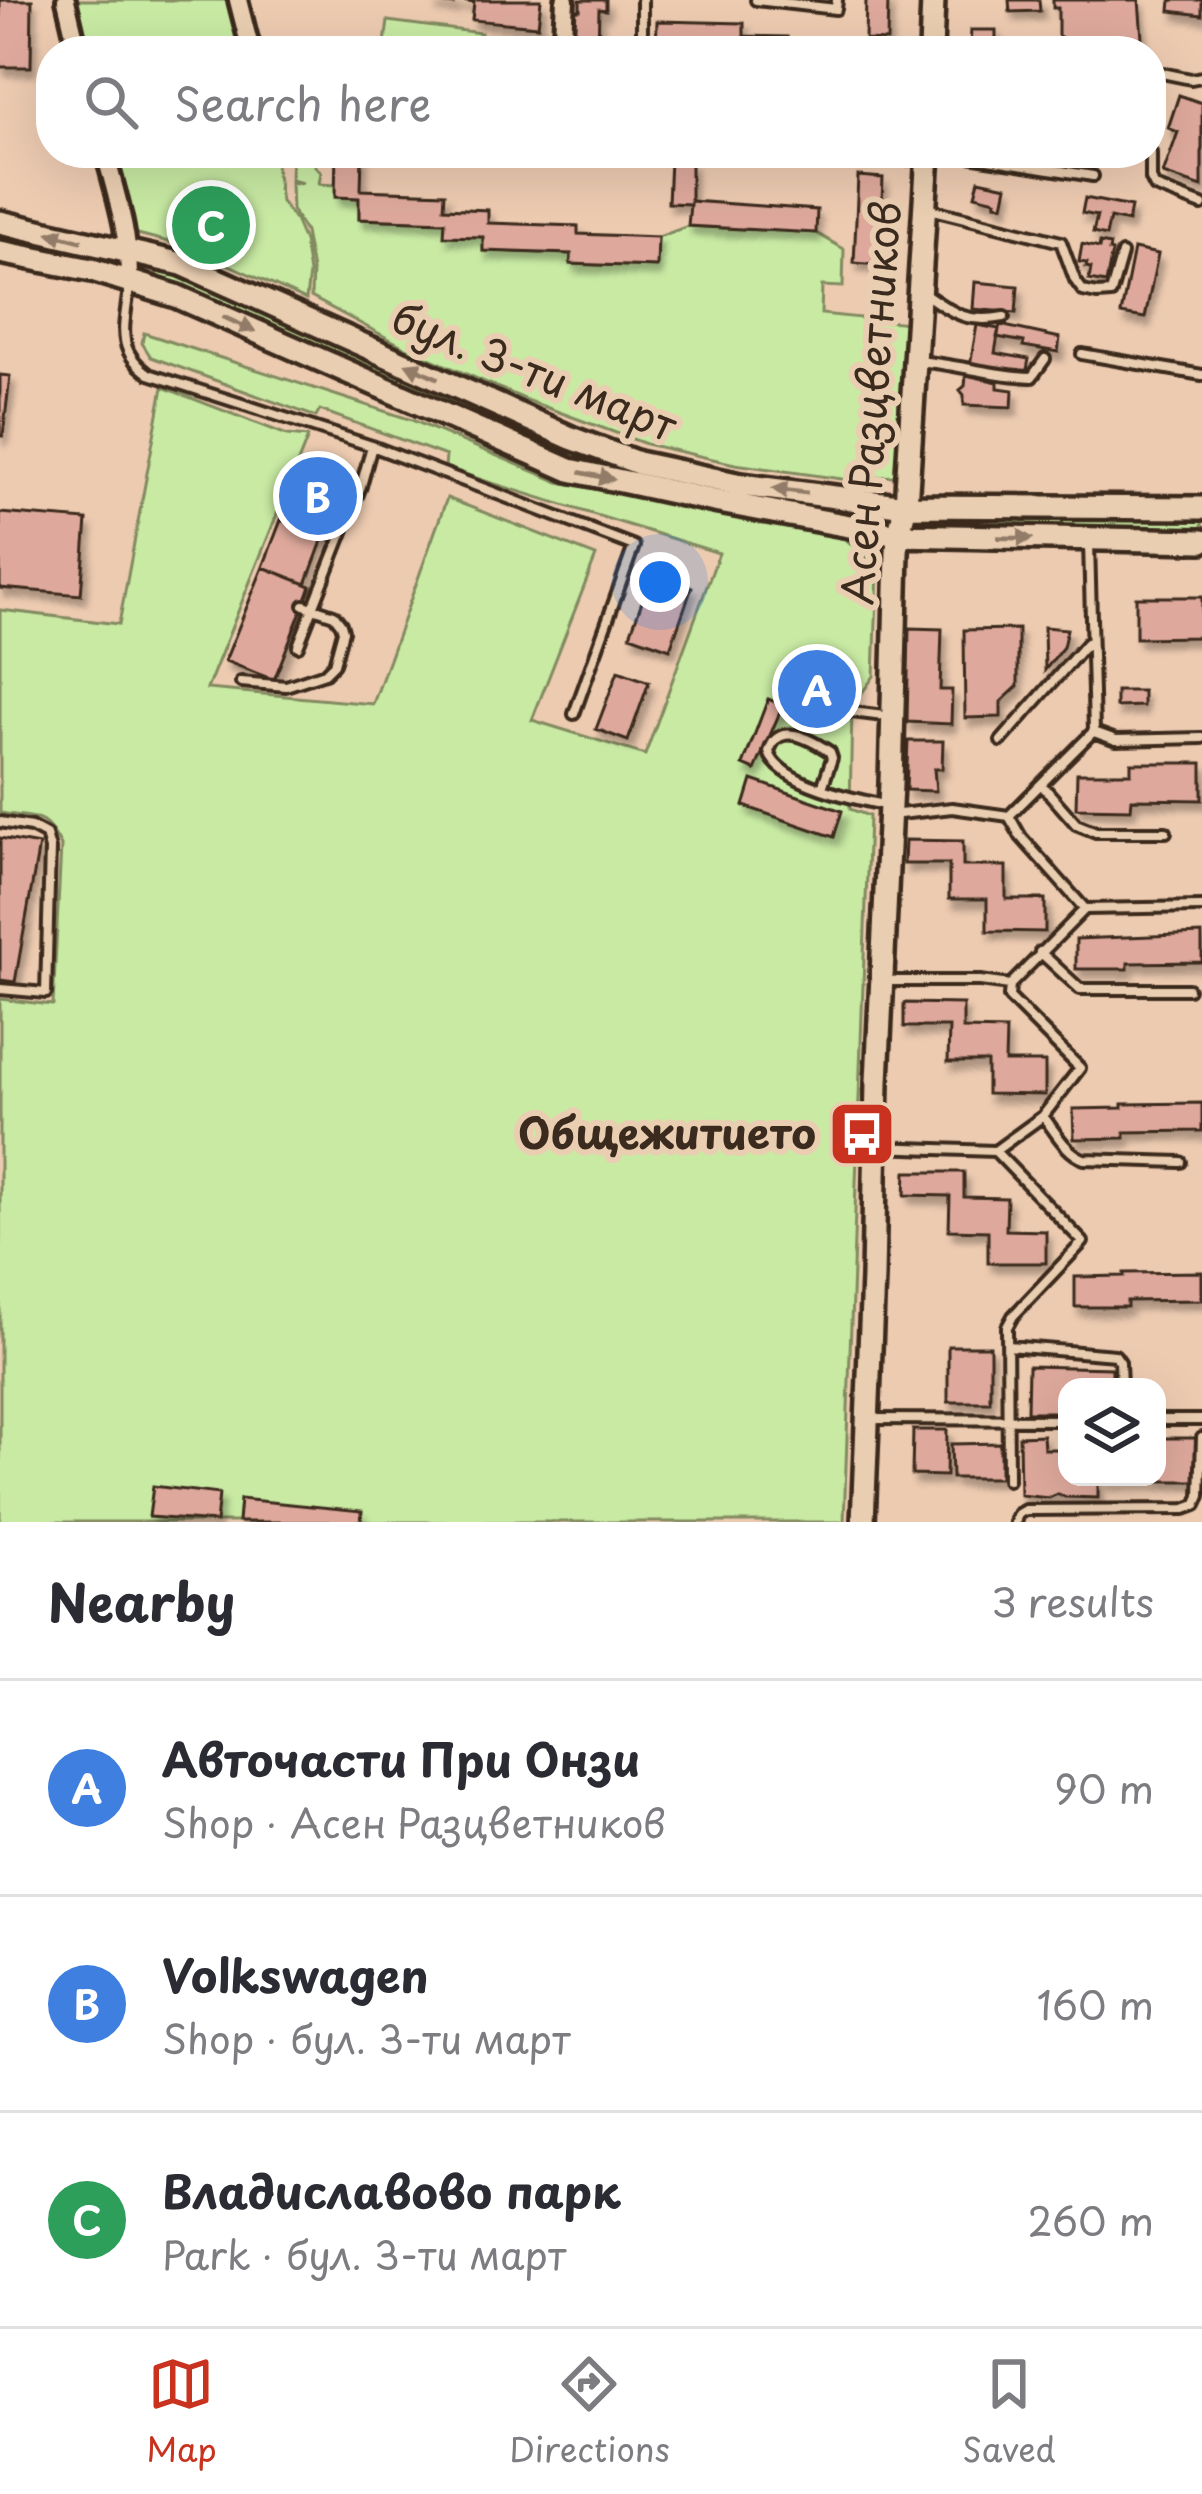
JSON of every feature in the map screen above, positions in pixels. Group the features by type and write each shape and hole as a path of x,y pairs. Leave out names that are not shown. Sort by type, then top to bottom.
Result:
{"street":[{"path":"65,0 74,36"},
{"path":"238,0 247,36"},
{"path":"563,36 565,0"},
{"path":"932,36 933,0"},
{"path":"109,168 130,253 129,283"},
{"name":"Асен Разцветников","path":"863,1522 898,535 906,506 927,168"},
{"name":"бул. 3-ти март","path":"0,222 182,264 571,438 638,463 741,485 906,506 1202,508"},
{"name":"бул. 3-ти март","path":"0,252 92,270 176,296 570,470 898,535 1202,541"}],"lane":[{"path":"642,0 642,36"},
{"path":"756,0 836,9 837,0"},
{"path":"1166,74 1191,79 1202,76"},
{"path":"1043,168 1093,176"},
{"path":"1151,168 1156,188 1202,205"},
{"path":"926,208 1060,242 1083,291 1111,292 1122,254"},
{"path":"129,283 126,351 149,374 372,446 634,546 574,714"},
{"path":"920,290 962,317 1004,317"},
{"path":"1082,354 1202,375"},
{"path":"916,361 1032,377 1046,359"},
{"path":"298,646 308,607 361,486 372,446"},
{"path":"1009,815 1094,732 1089,540"},
{"path":"241,682 286,686 326,673 334,664 343,631 334,615 308,607"},
{"path":"1001,740 1089,641"},
{"path":"852,712 893,717"},
{"path":"1094,732 1116,740 1202,738"},
{"path":"822,788 830,752 794,735 775,739 769,752 776,767 822,788 850,799 890,810 952,808 1009,815"},
{"path":"1041,784 1076,824 1096,832 1166,832"},
{"path":"1009,815 1021,837 1085,909"},
{"path":"0,821 32,827 46,835 50,849 46,993 0,988"},
{"path":"876,1147 995,1150 1043,1116 1080,1069 1009,997 1010,985 1085,909 1202,908"},
{"path":"1040,952 1080,989 1188,989"},
{"path":"883,981 1010,985"},
{"path":"1043,1116 1066,1146 1084,1160 1181,1162"},
{"path":"995,1150 1083,1241 1007,1327 1008,1480"},
{"path":"1008,1346 1115,1355 1121,1378"},
{"path":"868,1419 1058,1420"},
{"path":"1166,1420 1202,1420"},
{"path":"1016,1522 1024,1510 1185,1509 1196,1505 1202,1438"}],"green space":[{"path":"67,0 238,0 247,36 76,36"},
{"path":"388,21 481,33 481,36 386,36"},
{"path":"110,168 276,168 281,202 304,241 309,273 306,300 192,248 126,231"},
{"path":"291,168 317,168 319,184 335,185 336,197 359,198 359,219 445,222 445,236 483,237 483,251 571,254 571,264 656,267 658,237 688,226 816,233 844,249 843,287 822,286 821,314 909,323 903,475 849,480 735,464 646,444 410,350 311,297 305,232 292,210 291,183 303,183 291,180"},
{"path":"161,259 637,463 873,502 870,531 570,470 152,290"},
{"path":"144,333 412,420 559,482 843,537 878,568 874,676 852,707 850,809 869,816 844,1522 0,1522 0,999 53,1005 61,846 43,822 0,813 0,610 119,624 163,387 287,435 308,437 207,689 373,704 447,498 596,556 532,720 645,755 719,553 482,480 445,467 446,456 320,410 316,417 151,357 142,343"},
{"path":"947,507 1202,508 1202,540 948,536"}],"building":[{"path":"0,0 32,0 31,67 0,67"},
{"path":"455,0 541,0 538,26 472,20 474,3"},
{"path":"580,0 606,0 606,10 599,9 598,36 571,36 572,10 580,10"},
{"path":"866,0 888,0 887,36 865,36"},
{"path":"1009,0 1039,0 1040,11 1010,12"},
{"path":"1053,0 1139,0 1142,36 1059,36 1058,8 1053,8"},
{"path":"1171,0 1202,0 1202,15 1170,11"},
{"path":"657,21 744,23 744,36 656,36"},
{"path":"971,30 996,30 996,36 971,36"},
{"path":"1179,95 1202,103 1202,187 1163,174 1178,132 1168,128"},
{"path":"336,168 362,168 361,190 445,193 444,208 488,210 488,223 578,226 578,234 658,237 657,267 570,264 571,254 483,251 483,237 444,236 445,222 359,219 359,198 335,197"},
{"path":"670,168 691,168 691,201 817,210 816,233 688,226 690,204 668,203"},
{"path":"858,176 883,178 879,265 854,263"},
{"path":"979,180 1007,186 1003,205 975,195"},
{"path":"1085,198 1131,207 1128,222 1110,218 1106,236 1093,233 1097,216 1082,213"},
{"path":"1100,243 1110,245 1112,252 1106,283 1089,280 1091,268 1079,262 1082,244 1099,248"},
{"path":"1134,249 1158,254 1145,318 1121,314"},
{"path":"975,282 1018,286 1016,313 973,309"},
{"path":"977,325 999,329 995,353 1029,359 1026,375 970,365"},
{"path":"1000,325 1060,338 1058,352 997,337"},
{"path":"0,375 10,376 3,436 0,436"},
{"path":"966,375 1013,390 1012,407 964,405 960,390"},
{"path":"304,464 347,480 330,523 287,507"},
{"path":"338,504 346,507 333,541 281,520 287,507 330,523"},
{"path":"0,513 87,520 81,595 0,588"},
{"path":"281,520 324,536 306,584 263,567"},
{"path":"263,567 311,586 274,680 225,661"},
{"path":"652,573 692,587 670,649 630,635"},
{"path":"1136,597 1202,597 1202,637 1136,638"},
{"path":"1044,627 1067,629 1063,647 1045,670"},
{"path":"909,628 942,629 940,690 952,690 951,724 907,722"},
{"path":"1018,629 1018,686 1001,702 1001,717 965,718 964,630"},
{"path":"618,671 649,682 628,741 596,729"},
{"path":"1116,691 1143,691 1143,706 1116,707"},
{"path":"768,699 783,705 755,770 743,765"},
{"path":"908,741 943,741 942,769 934,769 936,791 906,790"},
{"path":"1131,763 1202,763 1202,800 1132,799 1131,809 1076,808 1077,773 1131,773"},
{"path":"752,780 842,811 834,837 744,806"},
{"path":"0,838 39,845 15,982 0,980"},
{"path":"905,840 963,841 963,866 1006,866 1006,899 1045,899 1045,932 987,931 987,899 949,899 949,864 904,864"},
{"path":"1202,934 1202,962 1076,969 1076,939"},
{"path":"904,1003 963,1004 963,1029 1006,1030 1005,1062 1045,1062 1045,1095 987,1094 987,1062 948,1062 949,1027 904,1027"},
{"path":"1202,1103 1202,1131 1125,1132 1125,1138 1074,1139 1073,1109"},
{"path":"906,1172 964,1172 964,1197 1007,1198 1006,1230 1046,1231 1046,1263 988,1263 988,1231 949,1230 950,1196 905,1195"},
{"path":"1202,1272 1202,1300 1075,1307 1075,1277"},
{"path":"948,1346 990,1346 990,1402 948,1402"},
{"path":"1028,1366 1112,1368 1112,1378 1058,1378 1058,1412 1027,1412"},
{"path":"913,1430 947,1430 946,1476 912,1475"},
{"path":"1043,1435 1044,1449 1058,1449 1058,1486 1098,1486 1098,1498 1020,1495 1019,1436"},
{"path":"1166,1438 1196,1438 1196,1481 1166,1481"},
{"path":"1000,1443 1000,1478 952,1478 951,1444"},
{"path":"153,1486 219,1494 216,1522 149,1517"},
{"path":"240,1499 362,1511 361,1522 238,1522"}],"place":[{"name":"Владиславово парк","path":"211,225"},
{"name":"Volkswagen","path":"318,496"},
{"name":"Авточасти При Онзи","path":"817,689"},
{"name":"Общежитието","path":"862,1134"}]}
